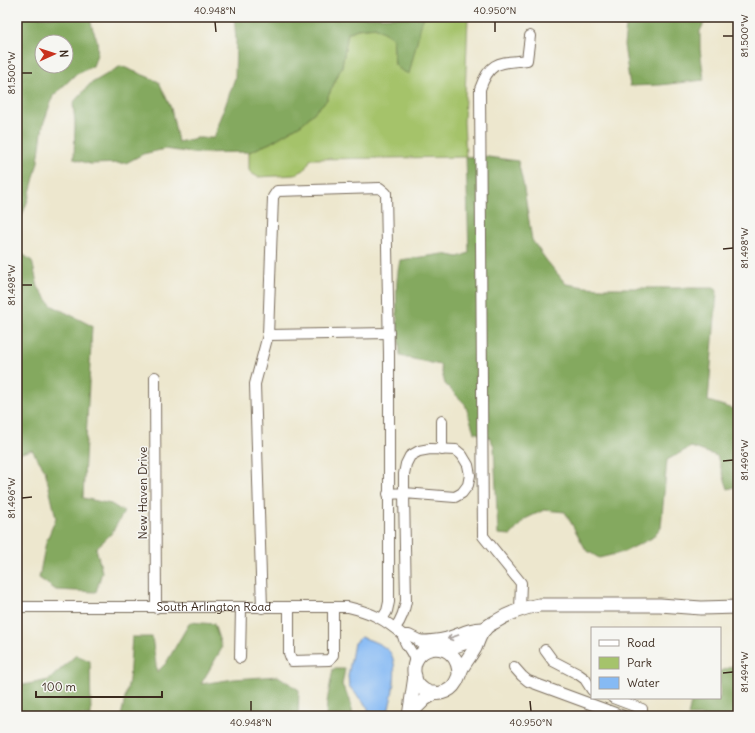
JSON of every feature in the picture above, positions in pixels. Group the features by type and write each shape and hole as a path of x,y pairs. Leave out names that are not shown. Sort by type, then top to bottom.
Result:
{"main road":[{"path":"415,670 419,686 425,690 435,693 446,692 452,688 456,682 476,646 477,640 485,629 506,615 520,609 539,605 660,605 701,608 738,607"},
{"path":"421,642 432,642 447,639 476,629 485,629"},
{"path":"409,715 418,657 431,649 450,648 477,640"},
{"path":"440,649 452,655 459,668 459,675"},
{"path":"409,715 425,699 435,693"}],"street":[{"path":"520,609 521,583 483,536 480,89 485,75 496,64 528,60 530,36"},
{"path":"262,608 255,384 268,335 273,196 277,191 380,188 386,193 389,334 389,602 387,611 382,619"},
{"path":"268,335 389,334"},
{"name":"New Haven Drive","path":"155,377 156,608"},
{"path":"442,421 442,450"},
{"path":"388,494 404,493 455,497 462,493 468,484 470,475 468,465 462,455 456,450 430,449 419,451 410,456 406,464 404,474 404,493 406,601 404,613 395,628"},
{"path":"289,607 289,653 292,661 328,660 333,655 333,607"},
{"name":"South Arlington Road","path":"17,608 348,607 367,612 382,619 403,635 409,635 421,642 440,649"},
{"path":"240,658 241,608"},
{"name":"South Arlington Road","path":"403,635 403,640 413,652 415,658 415,670"},
{"path":"545,650 553,661 585,679 591,688"},
{"path":"514,667 528,681 623,716"},
{"path":"616,699 642,709 642,716"}],"green space":[{"path":"17,17 91,17 91,24 98,45 93,66 75,75 53,96 43,125 38,162 29,197 17,229"},
{"path":"234,17 424,17 409,74 402,71 395,65 393,38 375,27 357,29 348,33 342,66 326,101 302,124 270,143 249,152 192,153 165,149 143,154 126,163 90,164 74,159 75,122 73,103 90,84 121,66 159,82 171,108 178,142 197,138 214,138 235,78 236,40"},
{"path":"424,17 468,17 464,122 466,157 311,159 304,170 294,175 258,177 251,173 249,170 249,152 270,143 302,124 326,101 342,66 348,33 357,29 375,27 393,38 395,65"},
{"path":"627,17 707,17 700,31 700,49 704,80 660,85 630,86 624,45"},
{"path":"481,156 518,161 532,240 566,284 601,288 716,288 717,292 708,401 737,410 738,486 728,489 717,456 691,447 667,460 661,527 652,538 624,552 599,558 586,550 565,512 544,510 525,519 511,535 498,534 494,446 490,438 474,432 465,404 445,384 440,365 400,356 396,296 400,260 443,254 458,257 469,253 466,157"},
{"path":"17,248 18,251 32,261 38,287 51,305 92,326 83,498 111,504 124,512 111,534 96,548 102,572 96,592 56,590 39,578 46,542 56,518 45,470 32,450 17,454"},
{"path":"190,622 214,624 222,648 201,684 234,679 278,676 299,690 298,716 121,716 129,680 132,637 152,637 157,672 166,663"},
{"path":"76,655 90,661 91,716 17,716 17,678 23,685 49,680"},
{"path":"738,664 738,716 688,716 692,699 721,699 721,671"},
{"path":"333,669 345,669 342,685 350,700 353,716 326,716"}],"water":[{"path":"361,637 387,649 394,662 394,681 387,716 369,716 368,708 349,686 348,676 354,643"}]}
